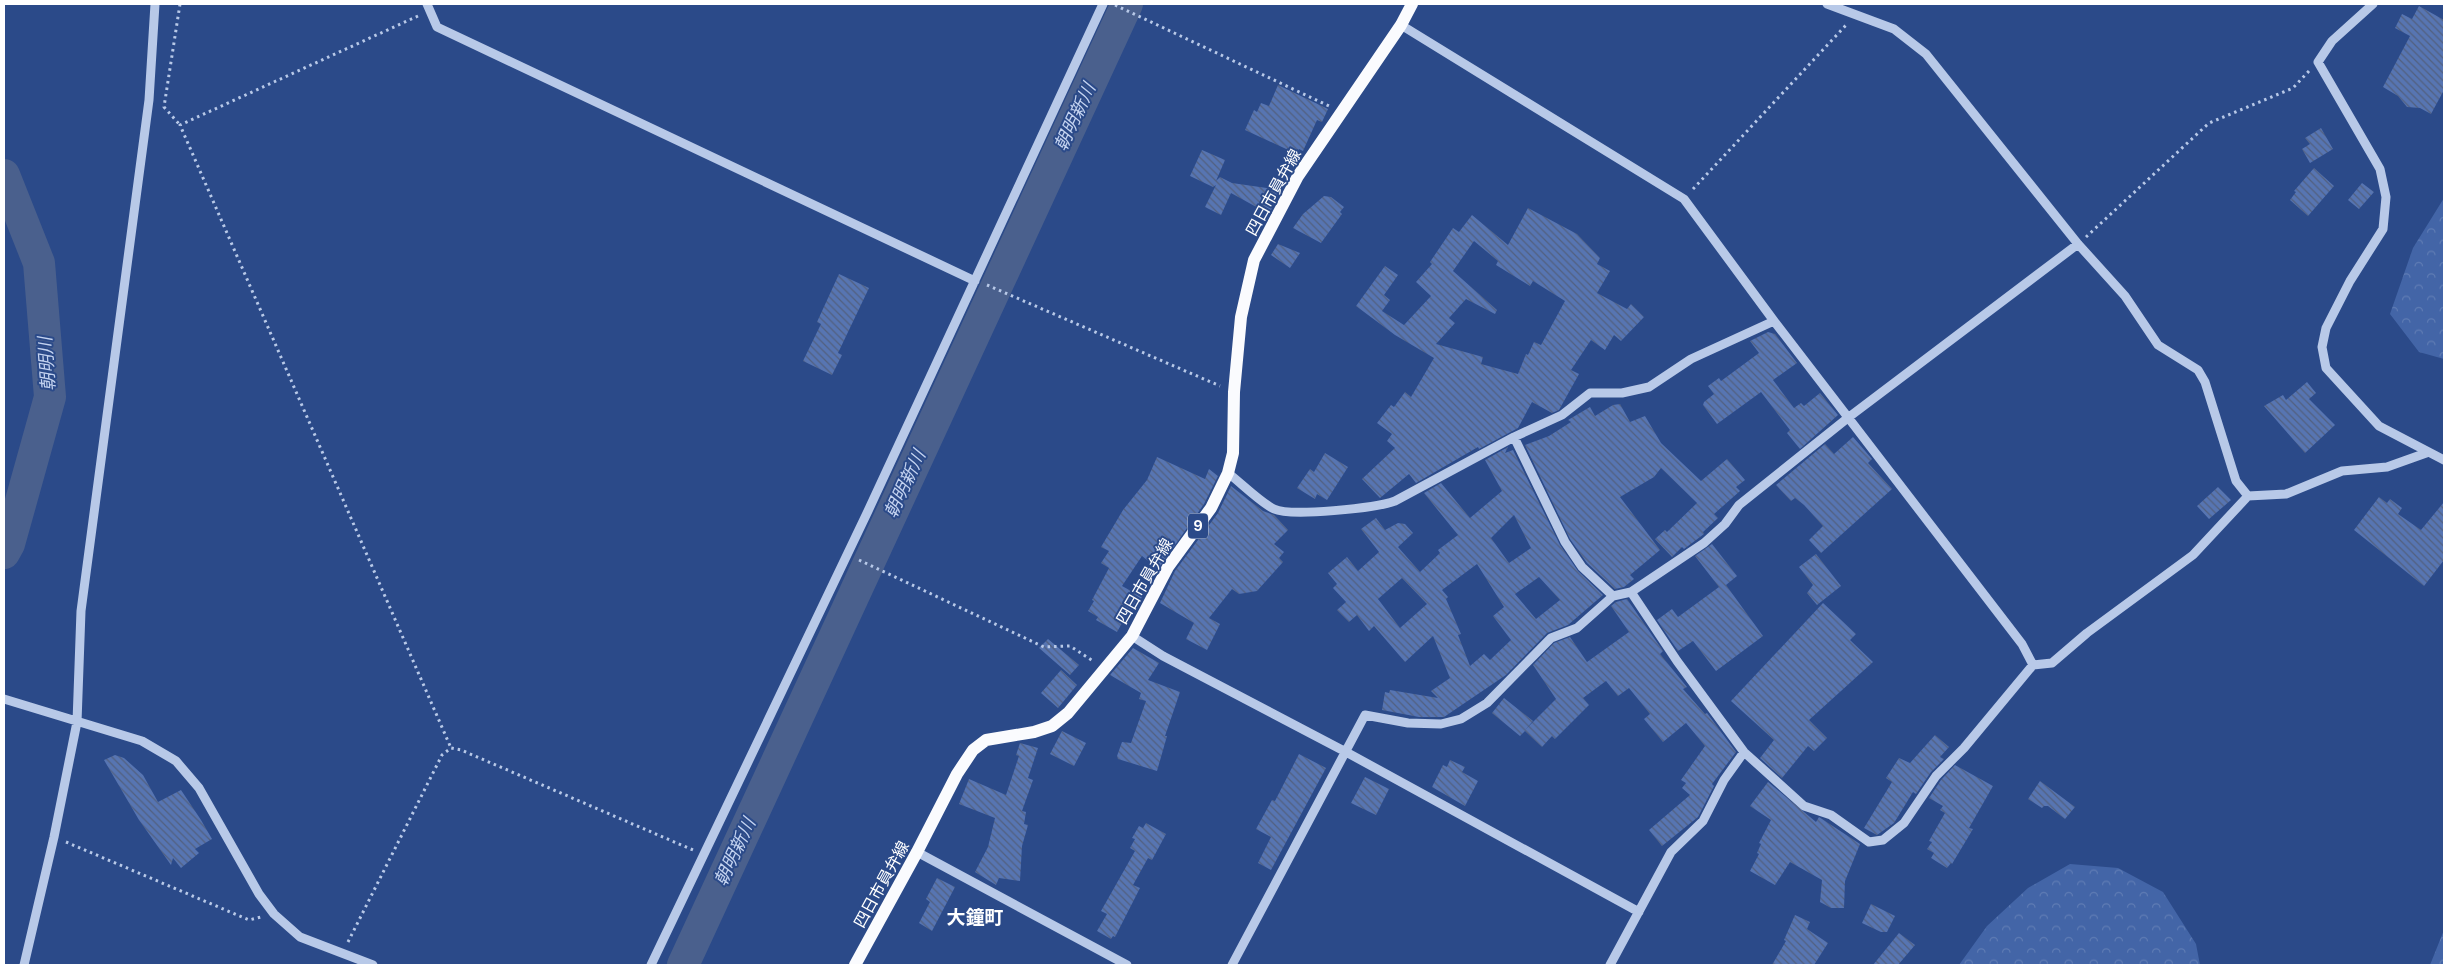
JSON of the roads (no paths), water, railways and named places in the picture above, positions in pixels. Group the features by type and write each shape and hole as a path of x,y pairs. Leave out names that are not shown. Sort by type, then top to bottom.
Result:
{"main road":[{"name":"四日市員弁線","path":"855,965 917,852 956,774 973,750 986,740 1034,732 1052,726 1068,713 1132,636 1168,567 1211,508 1228,473 1233,453 1234,392 1242,317 1254,260 1298,176 1401,25 1412,4"}],"street":[{"path":"24,965 54,837 77,722 80,611 149,100 155,4"},
{"path":"651,965 706,855 1103,4"},
{"path":"1827,4 1894,29 1926,54 2078,244 2125,296 2158,345 2198,370 2205,382 2236,481 2248,496"},
{"path":"2373,4 2332,41 2318,62 2380,169 2386,198 2383,229 2350,280 2326,328 2322,347 2326,368 2378,426 2444,460"},
{"path":"429,7 437,27 975,281"},
{"path":"1401,25 1684,198 1774,321 2022,644 2033,665"},
{"path":"1232,965 1365,715 1408,723 1441,724 1461,719 1487,702 1550,638 1577,628 1613,596 1631,592 1704,543 1725,524 1739,504 1849,417 2078,244"},
{"path":"1228,473 1274,509 1295,513 1379,507 1395,501 1514,437 1562,415 1590,394 1622,393 1649,387 1691,359 1774,321"},
{"path":"1514,437 1565,542 1582,567 1613,596"},
{"path":"1631,592 1677,661 1744,752 1804,806 1831,815 1869,842 1883,840 1904,823 1936,776 1964,748 2033,665 2052,663 2087,633 2193,555 2248,496 2286,494 2342,471 2387,467 2426,450"},
{"path":"1132,636 1163,656 1346,752 1639,912"},
{"path":"4,698 142,741 176,761 199,788 259,894 274,914 300,937 342,955 373,965"},
{"path":"1610,965 1671,852 1703,821 1724,780 1744,752"},
{"path":"917,852 1127,965"}],"waterway":[{"name":"朝明新川","path":"683,965 1127,4"},
{"name":"朝明川","path":"4,175 39,263 50,397 9,544 4,553"}],"district":[{"name":"大鐘町","path":"975,917"}]}
